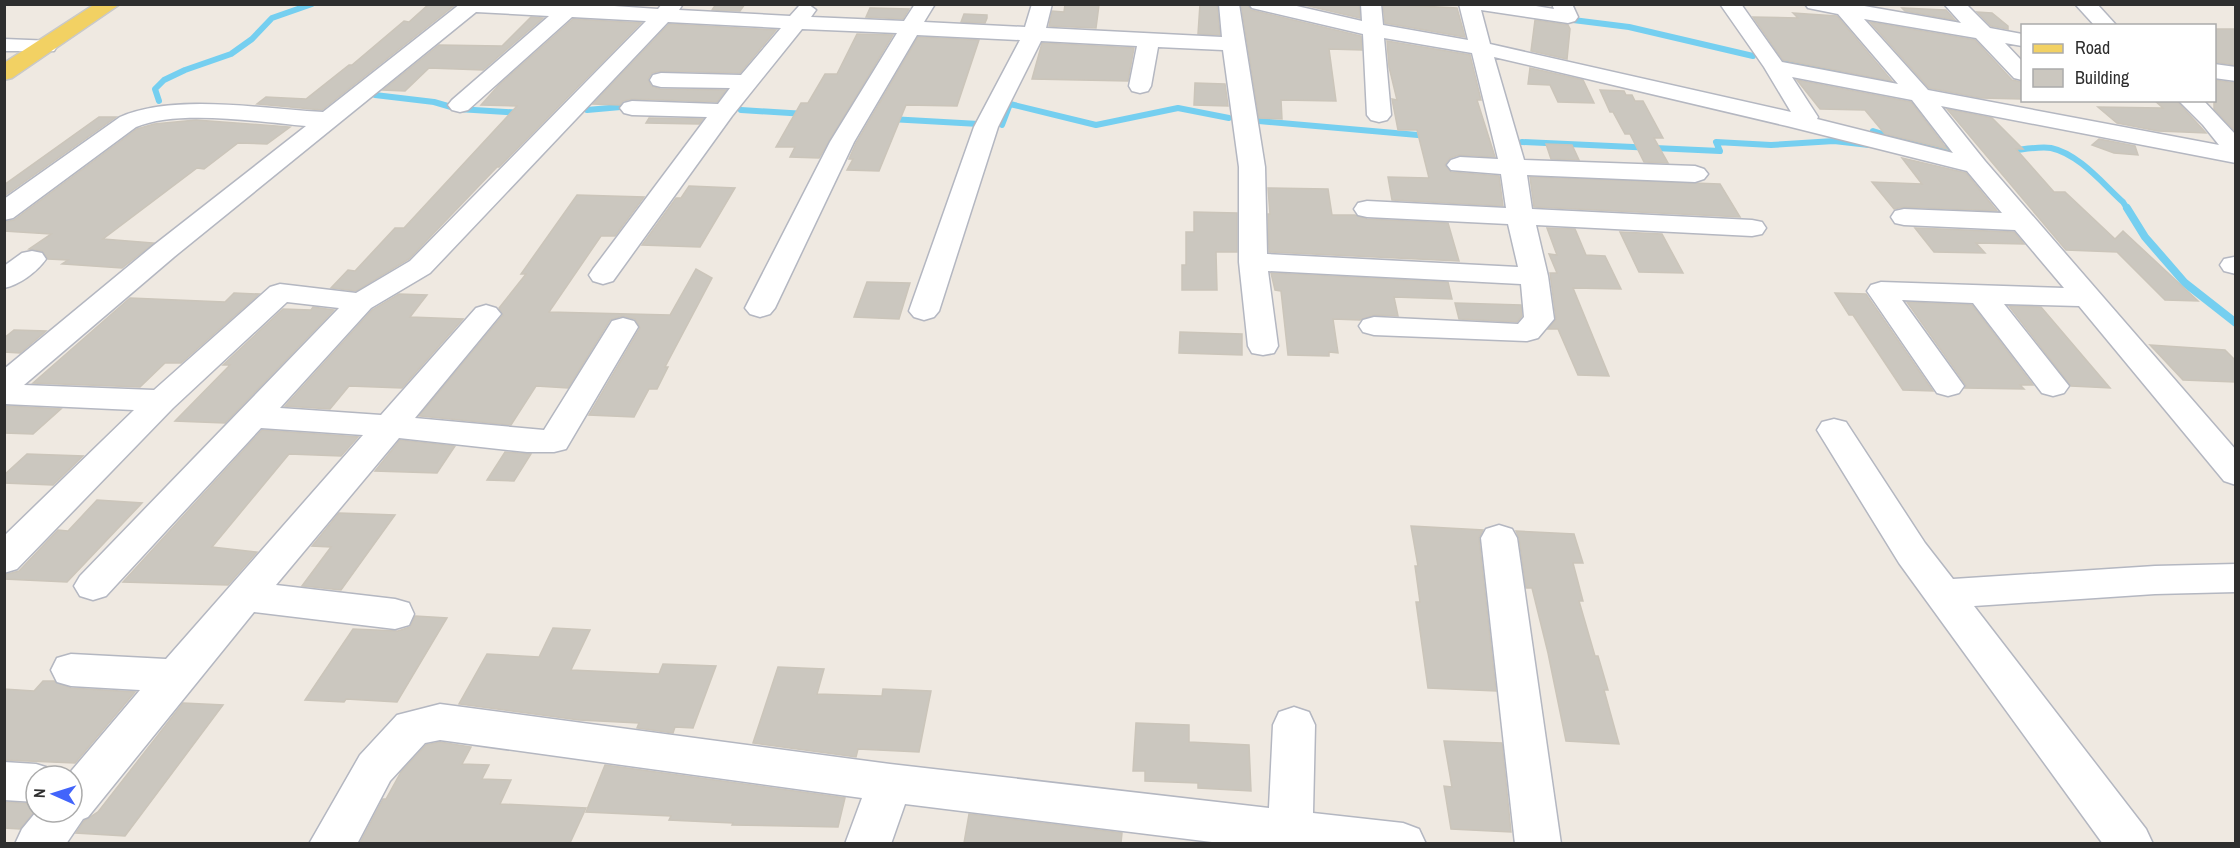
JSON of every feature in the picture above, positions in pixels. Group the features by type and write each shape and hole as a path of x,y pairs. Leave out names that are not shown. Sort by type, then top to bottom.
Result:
{"main road":[{"path":"4,73 110,4"}],"street":[{"path":"760,308 842,142 925,4"},
{"path":"924,310 986,127 1034,33 1042,4"},
{"path":"1229,4 1252,167 1253,262 1263,346"},
{"path":"1259,4 1373,30 1481,48 1789,119 1976,166"},
{"path":"1371,4 1379,115"},
{"path":"1374,326 1527,332 1539,319 1534,276 1520,216 1513,166 1469,4"},
{"path":"1478,4 1568,17 1563,4"},
{"path":"1730,4 1775,67 1806,117 1800,120 1789,119"},
{"path":"1815,4 2021,40"},
{"path":"1954,4 2021,72"},
{"path":"2085,4 2106,24"},
{"path":"4,387 52,343 472,5 803,13 909,28 1233,44"},
{"path":"460,105 572,7"},
{"path":"1842,7 1921,96 1976,166 2235,473"},
{"path":"93,586 361,302 420,267 669,10"},
{"path":"603,275 724,111 803,13"},
{"path":"1140,86 1149,40"},
{"path":"4,45 46,46"},
{"path":"1775,67 2235,156"},
{"path":"2216,71 2235,74"},
{"path":"661,80 748,82"},
{"path":"2051,102 2075,126"},
{"path":"2191,102 2211,120 2235,151"},
{"path":"632,108 724,111"},
{"path":"4,212 128,122 144,115 193,111 330,120"},
{"path":"1460,165 1695,174"},
{"path":"1367,209 1752,228"},
{"path":"1904,217 2023,222"},
{"path":"4,280 32,259"},
{"path":"1253,262 1534,276"},
{"path":"1948,386 1881,291 2087,298"},
{"path":"4,559 162,401 280,293 361,302"},
{"path":"1982,295 2053,386"},
{"path":"84,784 486,314"},
{"path":"254,417 390,426 527,441 554,441 624,327"},
{"path":"4,394 162,401"},
{"path":"1834,430 1912,553 2130,843"},
{"path":"1499,537 1538,843"},
{"path":"1942,594 2155,580 2235,578"},
{"path":"245,596 395,614"},
{"path":"71,670 176,676"},
{"path":"332,843 375,768 412,728 440,722 1290,837 1404,843"},
{"path":"1290,837 1294,725"},
{"path":"4,781 24,782"},
{"path":"868,843 890,783"},
{"path":"39,843 53,824"}],"building":[{"path":"429,4 456,4 322,110 257,104 266,97 306,99 352,65 404,21 409,22"},
{"path":"716,4 745,4 740,11 712,10"},
{"path":"1065,4 1099,5 1096,28 1049,26 1052,11 1064,12"},
{"path":"1200,4 1217,4 1220,35 1198,34"},
{"path":"1241,4 1247,4 1251,10 1361,36 1362,50 1329,49 1336,101 1281,100 1282,119 1259,118"},
{"path":"1300,4 1359,4 1360,18"},
{"path":"1383,4 1457,8 1465,37 1385,23"},
{"path":"870,8 909,9 903,19 866,17"},
{"path":"1902,8 1946,10 1955,20 1905,11"},
{"path":"1977,12 1992,13 2008,26 2008,29 1991,26"},
{"path":"1793,13 1837,16 1892,81 1783,60 1753,17 1798,18"},
{"path":"964,14 987,15 987,18 985,23 961,22"},
{"path":"531,17 543,18 483,70 429,68 405,91 383,90 439,45 502,46"},
{"path":"573,19 641,23 409,259 356,291 331,288 348,270 355,271 395,228 404,228 517,106 481,105 498,86"},
{"path":"1535,20 1568,25 1570,29 1567,59 1531,51"},
{"path":"1870,22 1975,40 2012,80 2021,82 2021,99 1981,98 1929,88"},
{"path":"669,24 776,30 740,73 661,71 652,73 648,79 651,86 660,89 726,90 717,102 632,99 623,101 620,105 593,104"},
{"path":"2216,29 2235,29 2235,65 2216,62"},
{"path":"857,34 893,35 819,158 790,157 795,147 776,147 801,103 808,103 825,74 837,74"},
{"path":"918,37 979,40 957,106 906,105 879,171 847,170 853,159 849,159 856,143"},
{"path":"1387,41 1470,55 1481,100 1477,100 1495,157 1459,155 1450,158 1445,165 1451,172 1499,176 1503,206 1392,200 1388,177 1429,178 1417,130 1398,130 1392,99 1397,100 1389,67"},
{"path":"1042,43 1134,48 1128,81 1032,79"},
{"path":"1530,68 1583,80 1594,103 1558,102 1550,85 1528,84"},
{"path":"1797,80 1911,102 1947,149 1885,134 1865,110 1820,109"},
{"path":"2216,80 2235,83 2235,131 2214,109"},
{"path":"1195,83 1225,84 1228,106 1194,105"},
{"path":"1600,90 1624,91 1626,95 1632,95 1635,101 1643,101 1663,138 1654,138 1668,163 1644,162 1630,134 1625,134 1613,112 1610,112"},
{"path":"2156,102 2178,102 2206,133 2158,131 2117,123 2098,107 2163,108"},
{"path":"1947,109 1992,118 2023,149 2016,149 2054,192 2065,192 2115,239 2123,231 2198,301 2165,300 2117,252 2066,250"},
{"path":"99,117 116,117 4,196 4,185"},
{"path":"649,118 703,119 699,124 646,123"},
{"path":"196,120 290,127 267,144 238,143 204,169 197,168 103,239 154,243 122,268 62,264 68,260 48,259 42,251 29,249 51,234 4,231 4,222 14,220 137,129 154,124"},
{"path":"2099,139 2135,146 2138,155 2114,153 2092,145"},
{"path":"1546,144 1572,145 1579,160 1551,159"},
{"path":"1902,158 1966,173 1997,211 1904,207 1894,209 1872,182 1922,184"},
{"path":"1530,177 1720,184 1740,217 1534,207"},
{"path":"689,186 735,188 700,247 642,245 676,198 681,198"},
{"path":"1268,188 1328,189 1332,215 1448,223 1459,261 1269,252"},
{"path":"577,195 644,197 615,236 601,236 549,312 670,315 696,269 712,278 665,367 668,367 657,389 649,389 634,417 589,415 640,328 635,319 622,316 610,320 568,388 536,386 511,425 419,416 503,315 499,308 526,274 521,274"},
{"path":"1194,212 1237,213 1237,252 1216,252 1217,290 1182,290 1182,265 1186,265 1186,232 1194,232"},
{"path":"1547,228 1575,229 1586,255 1605,256 1621,289 1573,288 1609,376 1578,375 1558,329 1548,329 1556,319 1550,273 1557,273 1549,254 1557,255"},
{"path":"1915,228 2014,232 2024,244 1976,243 1985,253 1934,252"},
{"path":"1620,232 1662,234 1683,273 1639,272"},
{"path":"1271,273 1448,282 1452,299 1394,297 1398,316 1374,315 1360,320 1333,319 1338,353 1329,352 1329,356 1288,355 1281,291 1275,290"},
{"path":"867,282 910,283 899,319 854,317"},
{"path":"234,293 259,294 181,363 165,363 140,387 33,383 130,298 225,302"},
{"path":"1835,293 1866,294 1933,391 1903,390 1853,315 1849,315"},
{"path":"399,294 427,295 410,317 463,319 402,388 349,386 330,409 285,406 372,310"},
{"path":"1907,302 1972,305 2033,385 2020,385 2024,389 1965,388 1966,385"},
{"path":"1455,303 1521,305 1522,316 1517,322 1459,319"},
{"path":"2009,306 2041,307 2110,388 2071,386"},
{"path":"313,307 334,310 225,423 175,421 230,365 223,365 283,309 311,310"},
{"path":"14,330 46,331 20,353 4,352 4,338"},
{"path":"1180,332 1242,334 1242,355 1179,353"},
{"path":"2150,345 2225,350 2235,360 2235,382 2183,380"},
{"path":"7,406 61,409 33,434 4,433 4,408"},
{"path":"262,430 358,437 341,456 289,454 212,547 257,552 228,585 123,582"},
{"path":"400,440 455,446 437,473 375,471"},
{"path":"505,452 531,454 514,481 487,480"},
{"path":"27,454 83,456 53,485 4,483 4,475"},
{"path":"97,500 142,503 67,582 4,579 4,575 19,571 58,530 68,531"},
{"path":"339,513 395,515 341,590 302,586 331,547 312,546"},
{"path":"1411,526 1483,530 1479,538 1496,691 1428,688 1416,602 1420,602 1415,566 1418,566"},
{"path":"1516,531 1574,534 1583,563 1573,563 1583,601 1579,601 1595,656 1598,656 1608,690 1604,690 1619,744 1566,741 1532,588 1526,588"},
{"path":"415,616 447,618 397,702 346,699 344,702 305,700 353,629 398,631 410,627"},
{"path":"553,628 590,630 571,670 659,674 663,664 716,666 693,728 675,727 673,733 637,728 639,723 579,720 459,704 487,654 539,657"},
{"path":"778,667 824,669 817,694 882,696 883,689 931,691 919,752 858,749 856,757 753,743"},
{"path":"43,681 54,681 71,688 135,692 75,763 4,760 4,689 34,691"},
{"path":"183,703 223,705 125,836 76,833 84,821 98,812"},
{"path":"1136,723 1189,725 1189,742 1249,745 1251,791 1198,788 1198,783 1145,781 1145,771 1133,771"},
{"path":"1444,741 1502,743 1511,832 1451,829 1444,786 1452,787"},
{"path":"440,742 471,747 462,764 489,765 482,779 511,780 500,804 586,808 570,843 427,841 425,843 360,843 383,799 386,799 401,772 426,745"},
{"path":"605,765 845,798 838,827 732,825 733,823 669,820 671,816 586,812"},
{"path":"4,802 24,803 24,824 20,829 4,828"},
{"path":"969,814 1122,833 1121,843 964,843"}],"waterway":[{"path":"159,101 155,89 164,80 231,54 252,39 272,18 312,4"},
{"path":"1565,19 1629,27 1753,56"},
{"path":"1785,62 1839,72"},
{"path":"375,95 434,102 458,109 523,113"},
{"path":"1002,125 1010,104 1096,125 1178,108 1229,118"},
{"path":"587,110 632,106"},
{"path":"741,110 806,114"},
{"path":"890,119 979,124"},
{"path":"1259,121 1429,136"},
{"path":"1874,134 1873,131 1921,146 1952,149"},
{"path":"1522,142 1720,151 1716,142 1771,145 1834,141 1869,145"},
{"path":"2008,151 2035,148 2051,148 2061,151 2090,170 2123,202 2128,210"},
{"path":"2127,208 2145,237 2185,283 2236,323"}]}
